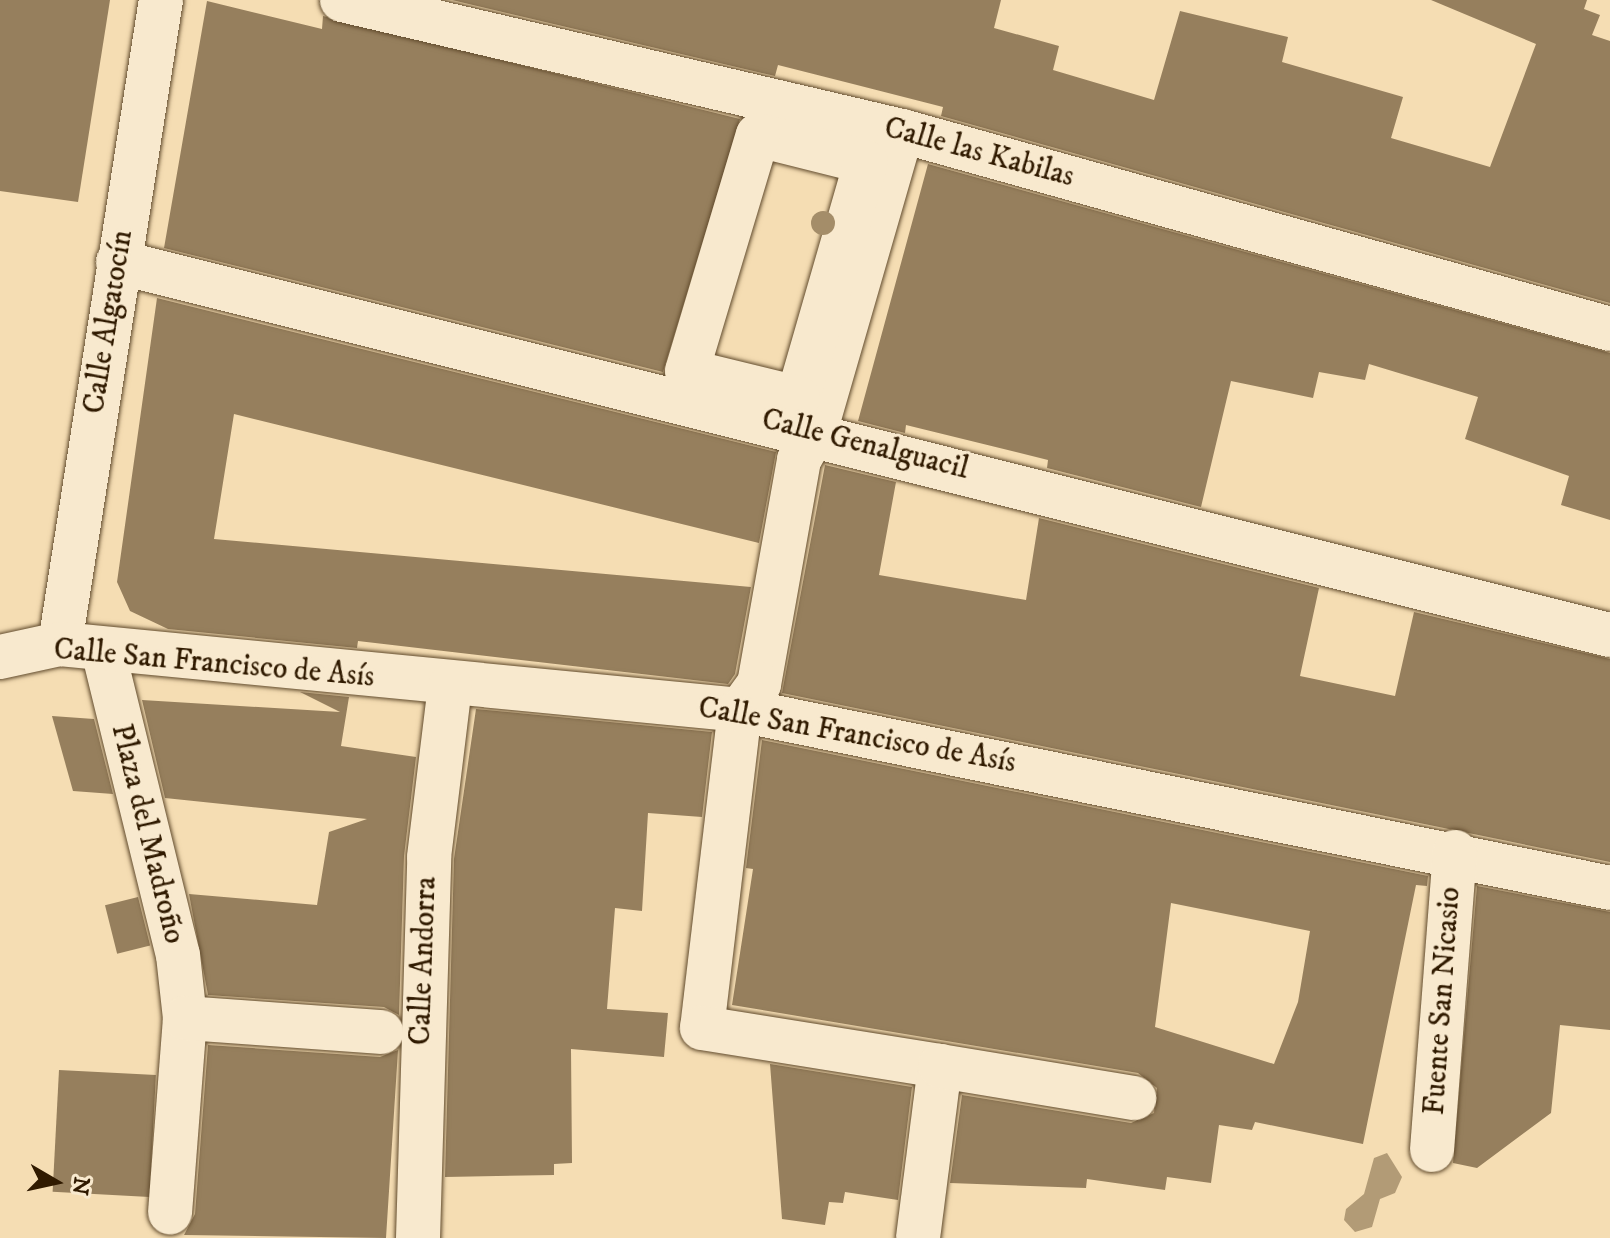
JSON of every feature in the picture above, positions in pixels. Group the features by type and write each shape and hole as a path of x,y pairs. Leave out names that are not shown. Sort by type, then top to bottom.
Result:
{"street":[{"name":"Calle Algatocín","path":"60,644 161,0"},
{"name":"Calle las Kabilas","path":"342,0 902,131 1610,329"},
{"path":"902,131 815,432 799,460 759,684 740,710 702,1028 1134,1098"},
{"path":"758,135 866,162 798,398 687,371 758,135"},
{"name":"Calle Genalguacil","path":"118,262 815,432 1610,635"},
{"name":"Calle San Francisco de Asís","path":"0,657 60,644 450,686 740,710 1455,852 1610,888"},
{"name":"Plaza del Madroño","path":"103,650 178,955 185,1018 170,1212"},
{"name":"Calle Andorra","path":"418,1238 429,857 450,686"},
{"name":"Fuente San Nicasio","path":"1432,1150 1455,852"},
{"path":"185,1018 382,1032"},
{"path":"918,1238 940,1066"}],"shaded area":[{"path":"1387,1153 1402,1177 1395,1193 1380,1199 1372,1227 1355,1232 1344,1220 1346,1209 1364,1194 1374,1158"}],"building":[{"path":"0,0 110,0 78,202 0,191"},
{"path":"452,0 1001,0 994,28 1059,46 1053,70 1154,100 1180,11 1288,37 1282,62 1403,97 1391,138 1490,167 1536,44 1431,0 1587,0 1584,9 1600,15 1592,35 1610,41 1610,303 941,116 943,107 778,65 775,76"},
{"path":"207,1 322,29 323,16 740,119 663,372 164,248"},
{"path":"928,164 1610,353 1610,520 1561,505 1569,476 1465,439 1478,397 1369,364 1365,380 1319,372 1313,398 1231,381 1201,507 1047,468 1048,460 906,425 905,433 858,421"},
{"path":"157,298 776,452 759,543 234,414 214,539 751,587 735,674 728,684 358,641 357,648 168,629 130,611 117,582"},
{"path":"825,465 896,482 879,575 1026,600 1039,518 1319,588 1300,676 1395,696 1414,612 1610,659 1610,862 782,693"},
{"path":"300,692 349,697 341,746 416,757 404,856 399,1015 384,1007 208,995 189,894 317,905 329,832 367,819 165,798 142,700 340,712"},
{"path":"476,709 712,732 702,817 648,813 642,911 615,908 607,1009 668,1013 664,1057 571,1049 572,1163 554,1164 554,1175 445,1177 454,859"},
{"path":"52,716 94,719 113,794 73,791"},
{"path":"762,740 1428,876 1427,886 1416,885 1363,1144 1255,1122 1252,1130 1219,1125 1211,1183 1167,1177 1165,1190 1087,1179 1086,1188 950,1183 962,1095 1131,1123 1154,1113 1157,1088 1138,1073 732,1005 753,869 746,868","holes":["1171,903 1310,931 1298,1002 1274,1064 1155,1027"]},
{"path":"1477,886 1610,912 1610,1030 1560,1025 1551,1113 1477,1168 1453,1163"},
{"path":"138,897 150,946 117,954 105,905"},
{"path":"208,1045 380,1057 398,1050 386,1238 184,1235 195,1214"},
{"path":"770,1064 912,1087 898,1200 845,1192 843,1203 829,1202 825,1225 782,1219"},
{"path":"59,1070 156,1075 149,1197 53,1192"}]}
